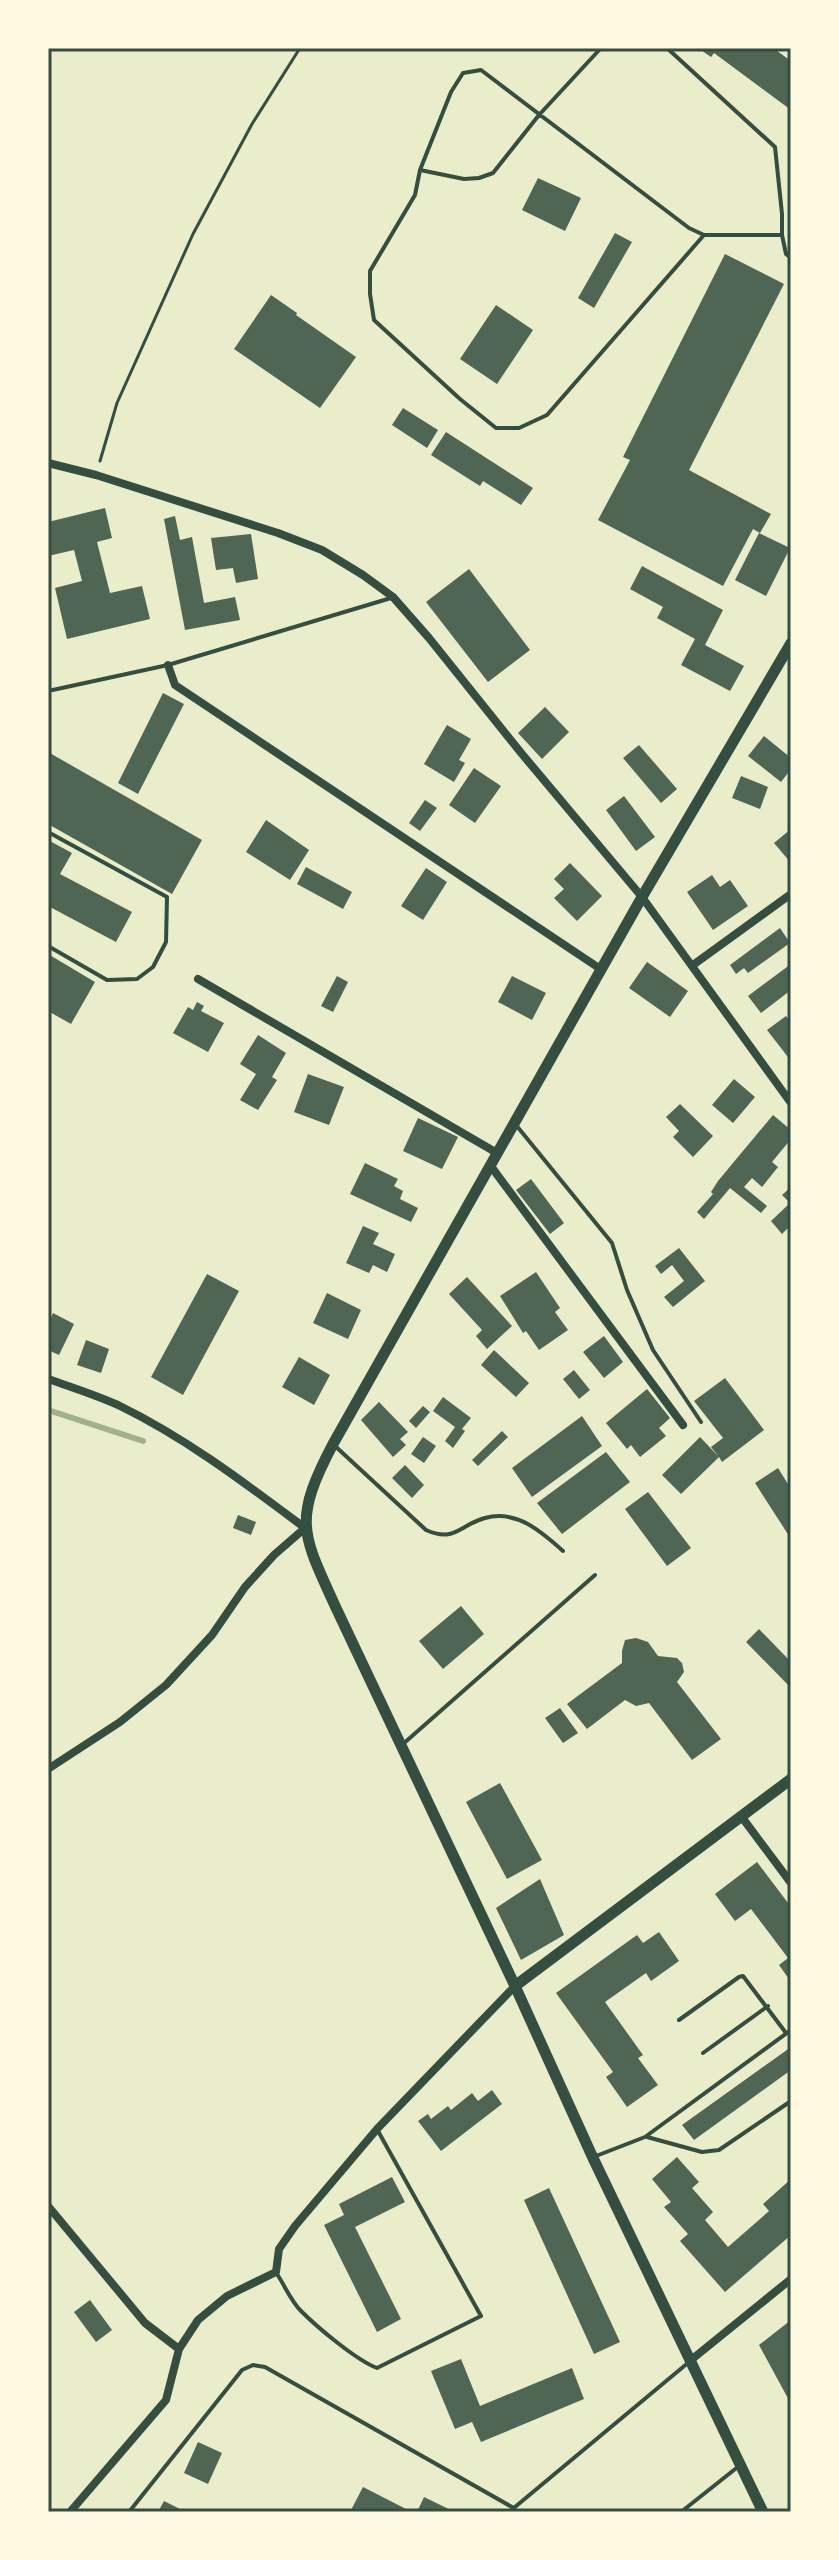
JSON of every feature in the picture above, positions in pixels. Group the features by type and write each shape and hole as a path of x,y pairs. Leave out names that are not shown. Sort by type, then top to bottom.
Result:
{"main road":[{"path":"763,2512 593,2158 313,1559 305,1528 307,1504 314,1482 333,1444 642,897 791,643"},
{"path":"515,1986 791,1779"}],"street":[{"path":"48,463 96,475 322,550 393,597 642,897 791,1103"},
{"path":"168,665 175,685 602,970"},
{"path":"693,965 791,894"},
{"path":"198,979 497,1153"},
{"path":"490,1165 683,1425"},
{"path":"48,1379 115,1404 158,1426 234,1475 305,1528 274,1555 245,1587 212,1635 166,1685 120,1722 48,1769"},
{"path":"741,1816 791,1883"},
{"path":"70,2512 166,2400 179,2349 198,2320 227,2296 276,2272 279,2249 295,2226 377,2129 515,1986"},
{"path":"48,2206 145,2323 179,2349"},
{"path":"691,2360 791,2279"}],"lane":[{"path":"420,170 464,179 493,173 539,115 601,48"},
{"path":"667,48 775,147 782,235 786,254 791,258"},
{"path":"704,235 547,415 519,428 496,428 374,320 370,271 415,195 420,170 451,92 463,73 481,70 689,228 704,235 782,235"},
{"path":"48,691 168,665 393,597"},
{"path":"48,832 167,897 166,942 153,967 137,979 107,980 48,946"},
{"path":"515,1123 612,1243 627,1290 653,1350 701,1422"},
{"path":"333,1444 426,1530 440,1536 452,1535 486,1517 502,1516 522,1520 544,1533 563,1551"},
{"path":"401,1745 595,1575"},
{"path":"593,2158 645,2137 789,2032 748,1979 739,1977 679,2020"},
{"path":"703,2053 768,2006"},
{"path":"645,2137 702,2152 719,2150 791,2101"},
{"path":"276,2272 299,2309 344,2347 377,2368 481,2316 377,2129"},
{"path":"129,2512 242,2370 253,2365 265,2367 512,2510 691,2360"},
{"path":"681,2512 741,2465"}],"path":[{"path":"96,475 117,403 193,234 252,124 300,48"}],"building":[{"path":"698,48 773,48 791,61 791,110 714,53 711,57"},
{"path":"538,178 581,198 565,231 522,210"},
{"path":"615,233 632,242 594,308 578,298"},
{"path":"725,254 784,284 689,470 771,514 760,533 753,529 723,586 598,520 630,460 623,457"},
{"path":"271,295 356,357 320,408 234,349"},
{"path":"496,305 533,330 497,384 460,359"},
{"path":"403,408 438,430 427,448 392,425"},
{"path":"446,432 533,488 521,505 483,481 480,486 431,455"},
{"path":"105,508 112,538 97,542 110,593 142,586 150,619 67,639 55,588 82,581 74,550 48,556 48,522"},
{"path":"175,516 180,540 192,537 204,603 235,597 240,620 185,630 164,519"},
{"path":"759,533 790,548 766,596 735,580"},
{"path":"251,534 258,579 236,583 233,568 216,570 211,538"},
{"path":"642,566 723,610 705,645 744,666 730,691 681,665 695,639 657,618 663,607 630,589"},
{"path":"469,569 530,650 488,682 426,602"},
{"path":"163,693 184,704 138,794 118,783"},
{"path":"545,707 569,732 542,759 518,733"},
{"path":"447,725 471,739 459,760 465,763 454,782 424,764"},
{"path":"764,736 791,758 791,769 781,782 748,756"},
{"path":"639,745 677,789 661,803 623,758"},
{"path":"48,752 202,840 172,894 48,824"},
{"path":"474,768 501,786 475,823 449,805"},
{"path":"741,776 768,787 760,809 732,798"},
{"path":"624,796 655,837 636,851 606,810"},
{"path":"425,800 437,808 420,831 409,823"},
{"path":"266,820 309,850 290,880 246,852"},
{"path":"791,829 791,863 774,843"},
{"path":"48,840 72,853 60,874 132,912 116,942 48,906"},
{"path":"570,863 602,896 577,921 554,898 564,889 554,879"},
{"path":"306,867 352,892 343,909 297,884"},
{"path":"426,868 447,882 423,920 401,906"},
{"path":"712,875 720,887 730,880 748,906 713,930 687,892"},
{"path":"780,928 790,943 748,973 744,968 736,974 730,965"},
{"path":"48,954 95,982 71,1024 48,1011"},
{"path":"647,962 688,991 670,1017 629,988"},
{"path":"791,964 791,990 761,1013 748,996"},
{"path":"337,976 348,982 333,1012 321,1006"},
{"path":"512,976 546,993 532,1020 498,1002"},
{"path":"197,1002 204,1006 201,1011 224,1023 208,1052 173,1033 188,1007 193,1010"},
{"path":"786,1016 791,1022 791,1061 767,1030"},
{"path":"258,1035 286,1053 272,1077 277,1080 258,1110 240,1100 256,1074 240,1064"},
{"path":"308,1074 344,1087 329,1125 294,1112"},
{"path":"734,1079 755,1097 733,1123 712,1105"},
{"path":"680,1104 713,1136 693,1157 673,1137 679,1131 666,1117"},
{"path":"773,1115 791,1130 791,1139 772,1162 778,1167 762,1187 752,1178 744,1187 767,1206 761,1213 730,1188 704,1219 697,1212 713,1194 711,1192 718,1181"},
{"path":"418,1118 458,1137 442,1169 403,1151"},
{"path":"365,1163 398,1179 394,1186 403,1191 400,1199 418,1208 411,1222 350,1194"},
{"path":"531,1179 564,1223 550,1234 516,1190"},
{"path":"791,1187 791,1225 782,1234 771,1221 790,1203 782,1195"},
{"path":"363,1226 379,1233 373,1244 395,1254 387,1272 373,1265 369,1273 346,1263"},
{"path":"679,1248 705,1281 673,1307 664,1297 684,1281 672,1265 661,1274 655,1266"},
{"path":"536,1272 560,1308 555,1312 568,1330 539,1350 526,1331 523,1333 500,1296"},
{"path":"207,1274 239,1291 183,1395 151,1377"},
{"path":"467,1277 512,1326 487,1349 476,1336 482,1330 449,1294"},
{"path":"327,1293 361,1310 348,1339 313,1323"},
{"path":"53,1313 74,1324 59,1355 48,1350 48,1324"},
{"path":"604,1336 623,1362 604,1378 583,1352"},
{"path":"86,1340 109,1349 101,1373 77,1365"},
{"path":"494,1350 529,1383 516,1397 481,1365"},
{"path":"299,1357 330,1375 314,1405 282,1387"},
{"path":"574,1370 590,1390 579,1399 563,1379"},
{"path":"725,1378 764,1430 722,1462 711,1447 723,1438 694,1401"},
{"path":"647,1389 670,1418 659,1428 666,1436 640,1457 631,1445 627,1449 606,1423"},
{"path":"443,1397 471,1418 453,1448 445,1441 455,1427 433,1411"},
{"path":"379,1402 408,1432 400,1439 406,1445 393,1457 361,1420"},
{"path":"423,1406 430,1412 416,1428 409,1421"},
{"path":"582,1416 602,1446 532,1497 512,1468"},
{"path":"502,1431 508,1437 478,1466 472,1460"},
{"path":"423,1437 436,1446 424,1463 411,1454"},
{"path":"700,1437 719,1457 681,1494 662,1475"},
{"path":"606,1452 630,1482 562,1534 537,1503"},
{"path":"405,1465 424,1485 412,1498 392,1478"},
{"path":"778,1468 791,1489 791,1539 755,1483"},
{"path":"648,1492 691,1548 667,1566 625,1509"},
{"path":"238,1515 256,1522 251,1535 233,1528"},
{"path":"461,1606 484,1634 443,1669 419,1641"},
{"path":"759,1629 791,1662 791,1688 746,1642"},
{"path":"636,1638 648,1642 658,1656 677,1658 682,1663 684,1672 677,1682 721,1739 692,1760 649,1703 636,1706 625,1700 587,1729 567,1704 622,1663 625,1640"},
{"path":"560,1708 578,1733 563,1743 545,1718"},
{"path":"500,1783 542,1860 507,1879 466,1802"},
{"path":"757,1862 791,1907 791,1982 779,1965 788,1958 751,1909 735,1921 715,1894"},
{"path":"540,1879 564,1935 521,1960 496,1908"},
{"path":"659,1932 679,1961 651,1981 646,1973 605,2002 643,2055 638,2058 658,2085 627,2107 606,2077 613,2072 556,1993 637,1935 643,1943"},
{"path":"791,2047 791,2070 694,2140 682,2125"},
{"path":"492,2090 502,2104 441,2151 418,2121 428,2114 431,2119 448,2106 451,2110 472,2093 478,2101"},
{"path":"677,2157 699,2182 692,2188 713,2212 705,2220 728,2247 769,2211 763,2204 791,2179 791,2235 725,2292 680,2241 688,2234 664,2207 671,2202 652,2179"},
{"path":"392,2177 405,2202 355,2227 401,2319 377,2332 324,2225 344,2215 339,2204"},
{"path":"549,2188 620,2342 594,2354 524,2200"},
{"path":"90,2300 112,2330 96,2342 74,2312"},
{"path":"791,2320 791,2404 759,2345"},
{"path":"461,2359 480,2406 572,2368 584,2399 481,2442 472,2422 455,2429 431,2371"},
{"path":"198,2442 222,2453 208,2484 184,2473"},
{"path":"363,2487 412,2512 350,2512"},
{"path":"424,2497 455,2512 417,2512"},
{"path":"164,2501 186,2512 158,2512"}],"waterway":[{"path":"48,1410 143,1441"}]}
